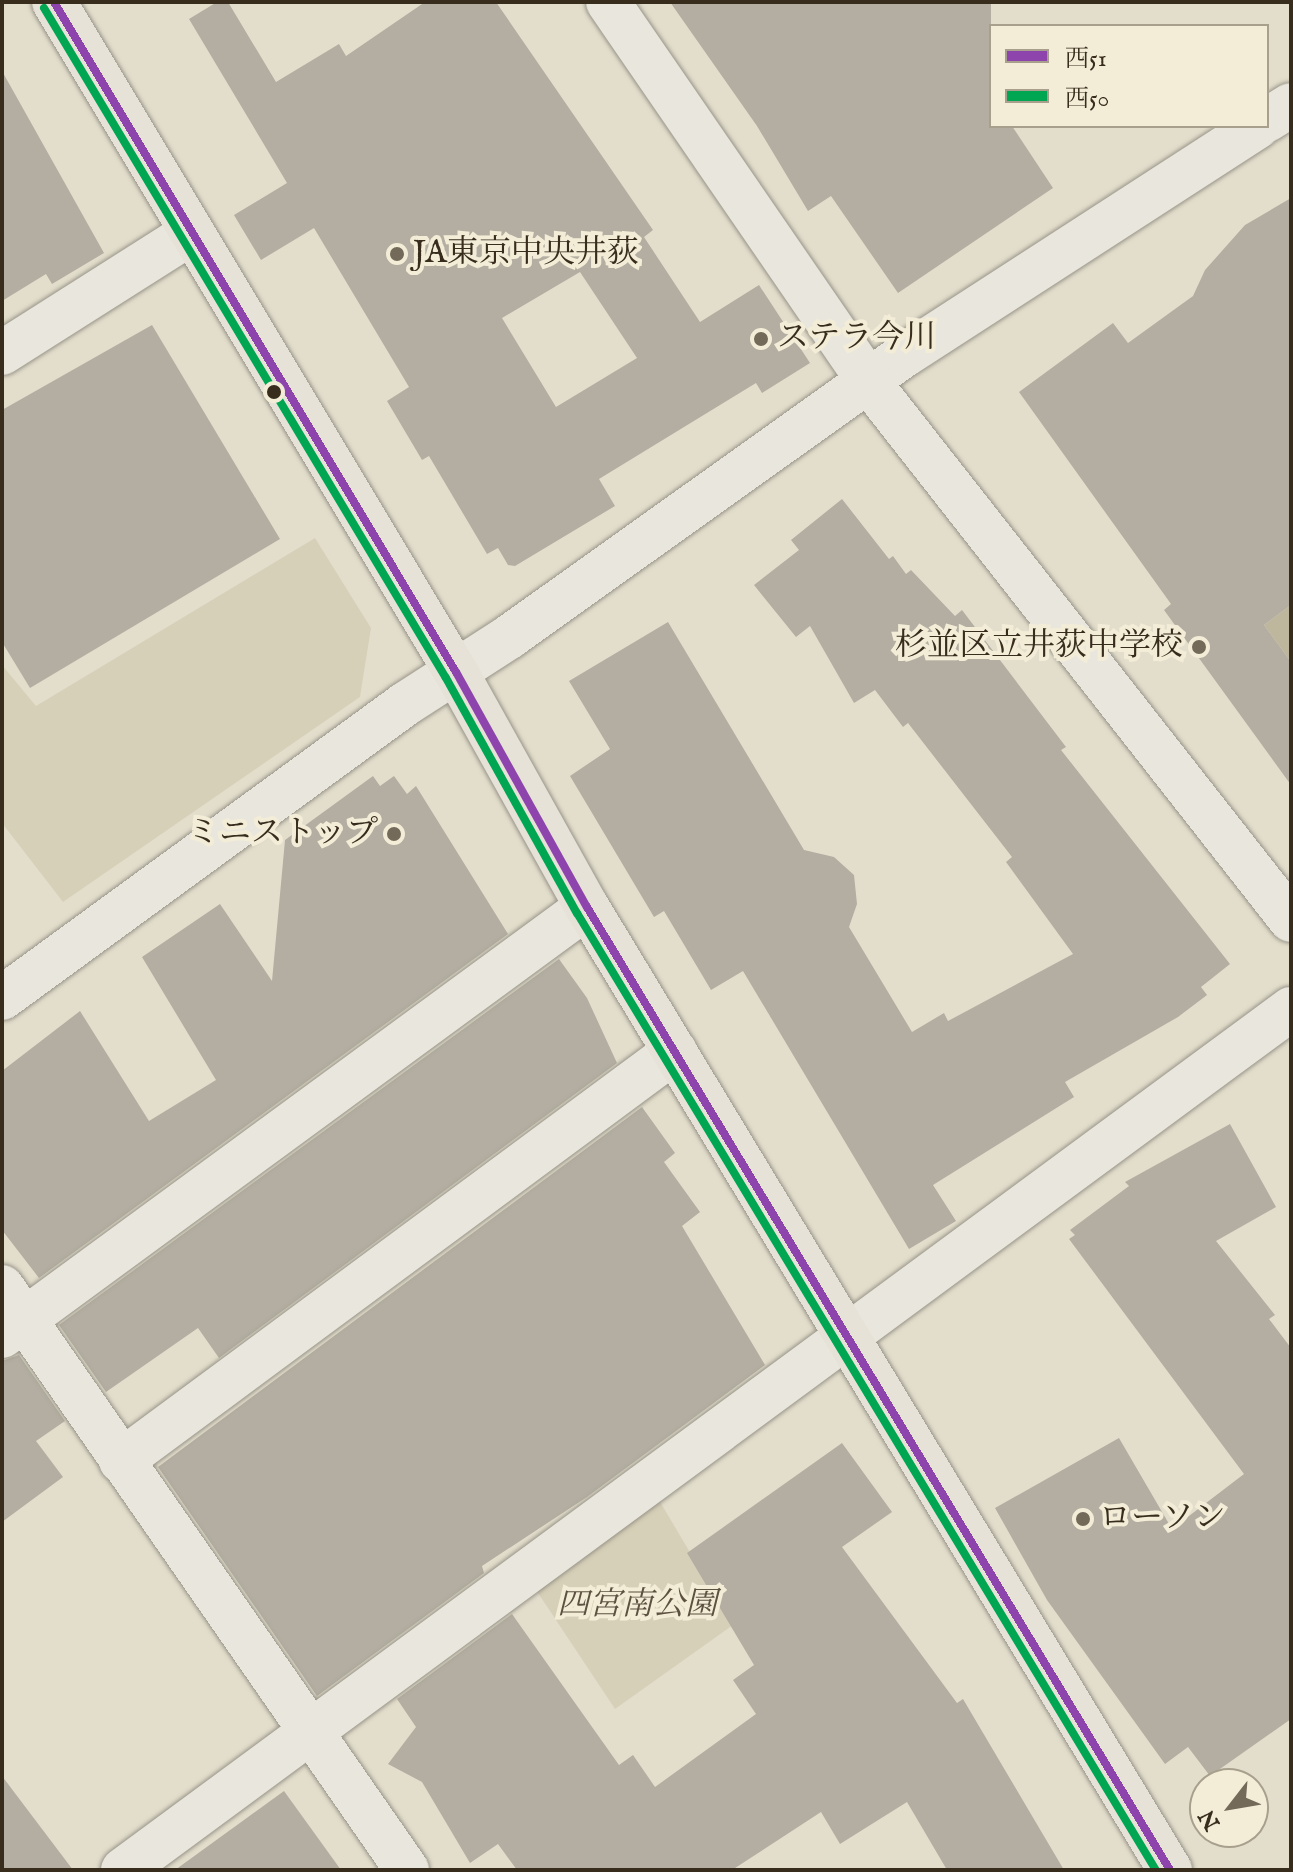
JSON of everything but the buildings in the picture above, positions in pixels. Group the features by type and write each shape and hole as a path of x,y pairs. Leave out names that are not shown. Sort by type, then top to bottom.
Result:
{"main road":[{"path":"54,2 456,672 587,907 852,1337 1170,1870"}],"street":[{"path":"608,2 868,381 1291,920"},
{"path":"1269,119 1291,105"},
{"path":"2,998 405,704 456,672 868,381 1255,128"},
{"path":"2,353 191,233"},
{"path":"407,1870 121,1461 10,1314 587,907"},
{"path":"123,1870 852,1337 1291,1009"},
{"path":"121,1461 675,1051"}],"green space":[{"path":"315,538 371,628 360,697 63,902 2,823 2,665 36,706"},
{"name":"四宮南公園","path":"659,1500 733,1625 615,1709 536,1590"}],"shaded area":[{"path":"1291,605 1291,662 1264,625"}],"transit line":[{"name":"西51","path":"54,2 456,672 587,907 1170,1870"},
{"name":"西50","path":"44,8 446,678 577,913 1156,1870"}],"place":[{"name":"JA東京中央井荻","path":"397,254"},
{"name":"ステラ今川","path":"761,339"},
{"name":"杉並区立井荻中学校","path":"1199,647"},
{"name":"ミニストップ","path":"394,834"},
{"name":"ローソン","path":"1083,1519"}]}
